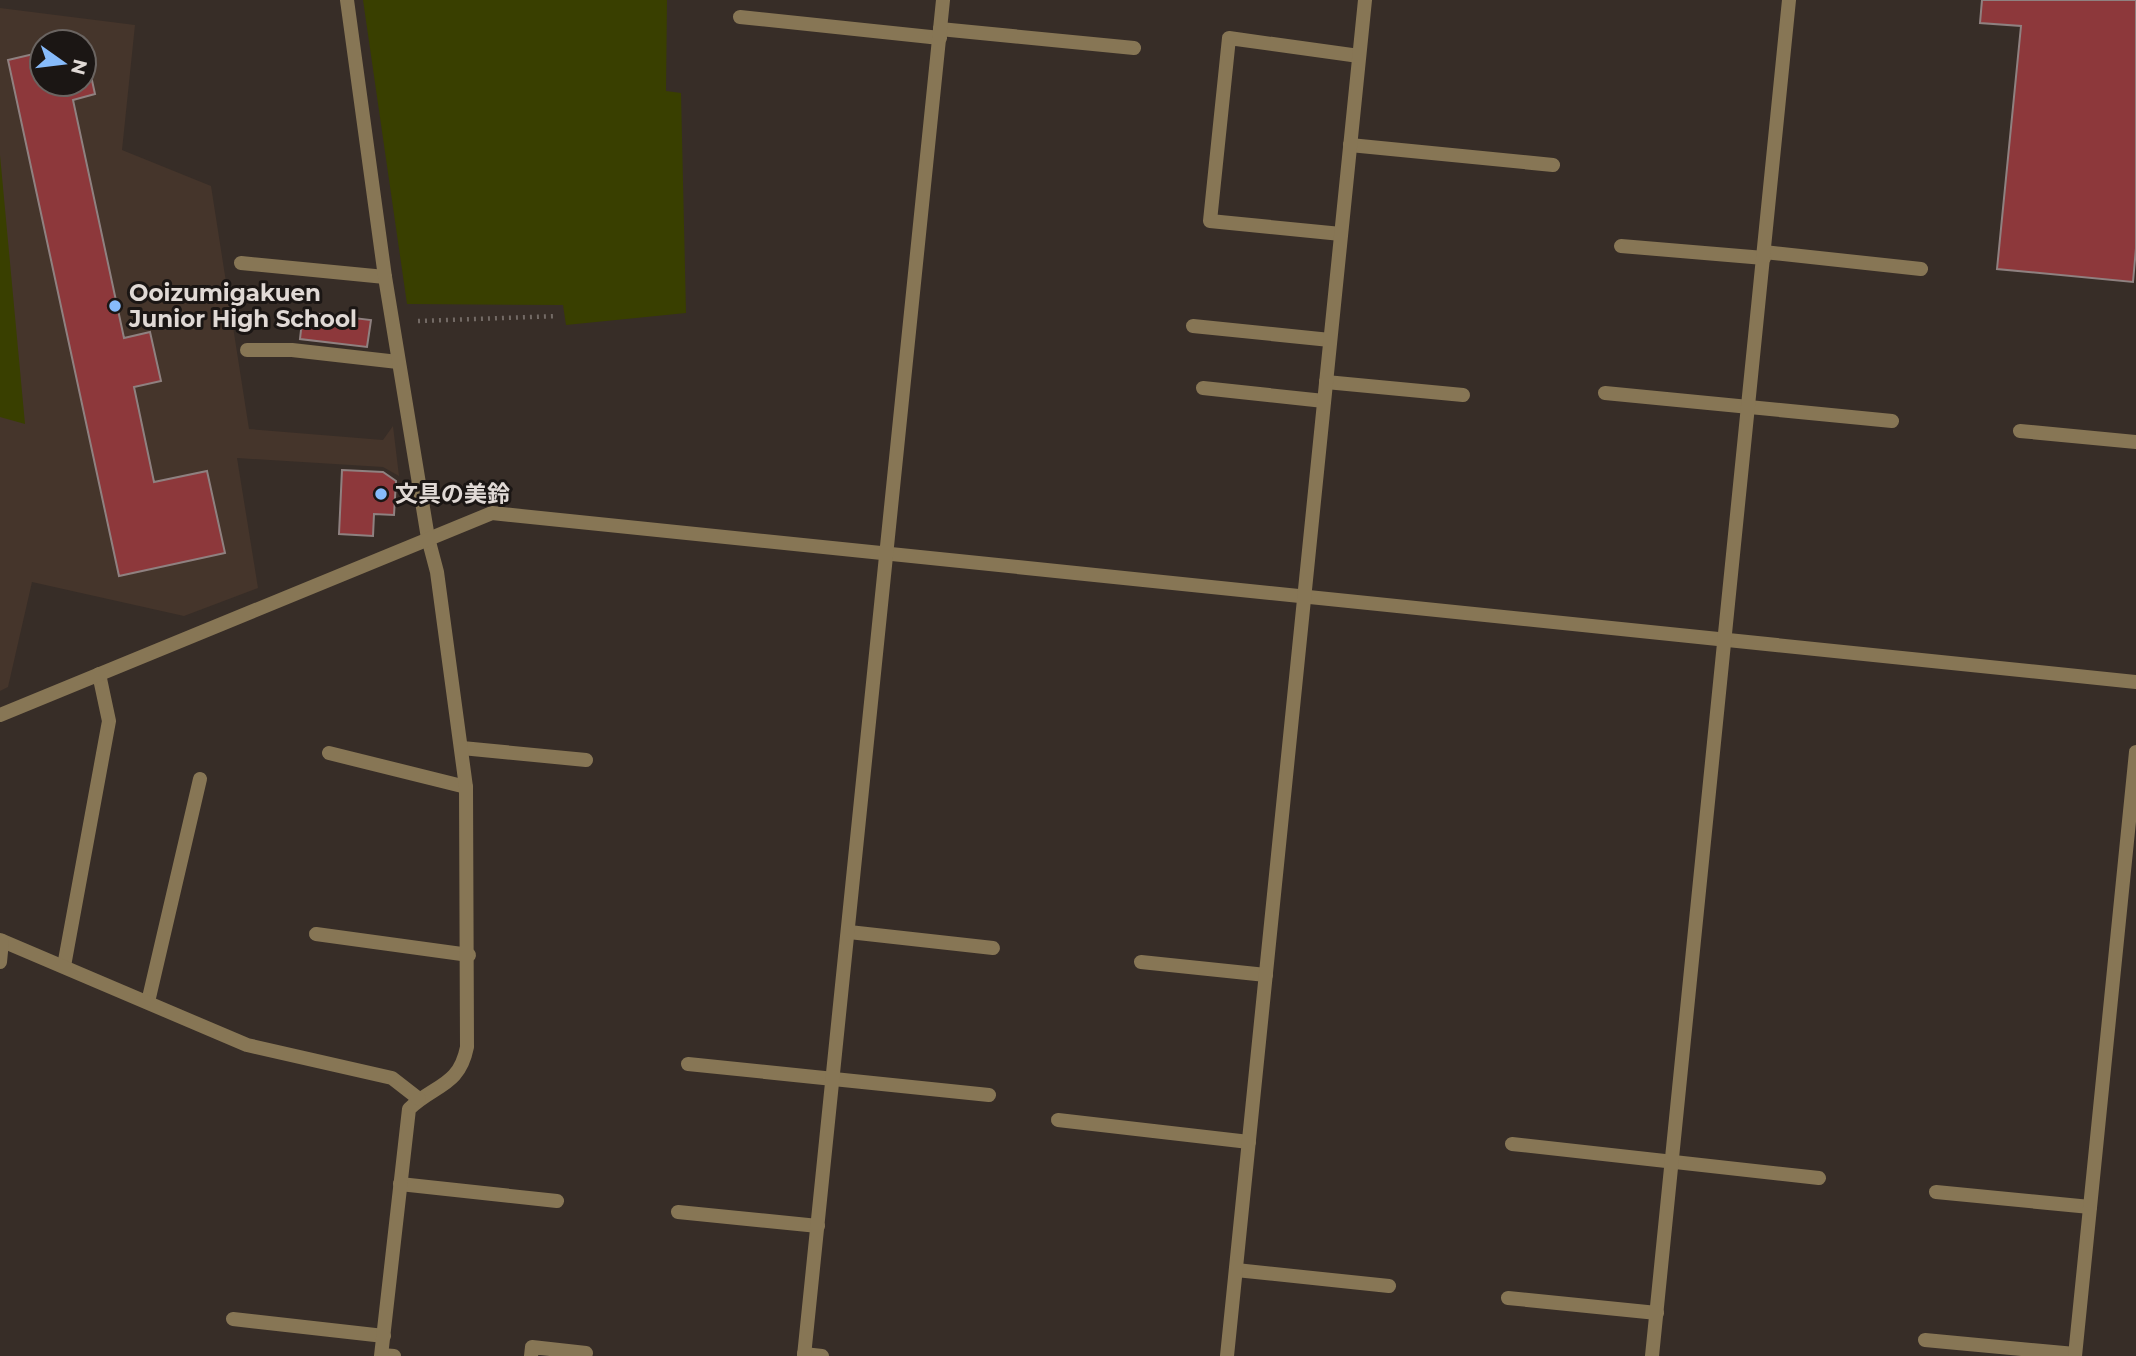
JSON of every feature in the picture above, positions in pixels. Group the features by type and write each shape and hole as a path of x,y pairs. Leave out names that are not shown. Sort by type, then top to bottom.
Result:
{"street":[{"path":"347,0 385,277 428,538 437,572 466,787 469,955 467,1047 463,1066 454,1080 419,1099 409,1109 384,1336 385,1356"},
{"path":"822,1356 804,1355 943,0"},
{"path":"1227,1356 1365,0"},
{"path":"1652,1356 1789,0"},
{"path":"740,18 1134,48"},
{"path":"1341,234 1210,220 1229,38 1359,56"},
{"path":"1350,145 1553,165"},
{"path":"1620,246 1921,269"},
{"path":"241,263 385,277"},
{"path":"1193,326 1330,340"},
{"path":"247,351 292,350 398,362"},
{"path":"1326,382 1463,395"},
{"path":"1203,388 1324,401"},
{"path":"1605,393 1892,421"},
{"path":"2020,431 2136,442"},
{"path":"0,715 492,513 2136,682"},
{"path":"64,966 109,721 99,674"},
{"path":"462,748 586,760"},
{"path":"1926,1340 2075,1355 2136,752"},
{"path":"329,753 466,787"},
{"path":"148,1002 200,779"},
{"path":"849,932 993,948"},
{"path":"316,933 469,955"},
{"path":"0,962 1,940 247,1045 392,1078 419,1099"},
{"path":"1141,962 1266,975"},
{"path":"688,1065 989,1095"},
{"path":"1058,1120 1249,1142"},
{"path":"1512,1144 1673,1164 1819,1178"},
{"path":"400,1184 556,1201"},
{"path":"1936,1192 2090,1207"},
{"path":"678,1212 818,1226"},
{"path":"1236,1270 1390,1286"},
{"path":"1508,1298 1657,1312"},
{"path":"233,1319 384,1336"},
{"path":"531,1356 532,1347 586,1353"}],"path":[{"path":"392,322 557,316"}],"shaded area":[{"name":"Ooizumigakuen Junior High School","path":"0,8 135,25 122,150 211,186 249,429 383,440 393,426 399,476 383,467 237,458 258,588 184,616 32,582 8,687 0,691"}],"green space":[{"path":"363,0 667,0 666,91 681,93 686,313 566,325 563,305 407,304"},
{"path":"0,155 25,424 0,417"}],"building":[{"path":"1982,0 2136,0 2136,248 2133,282 1997,269 2021,26 1980,23"},
{"path":"28,55 28,98 80,98 73,100 124,338 150,332 161,381 134,387 154,482 207,471 225,553 119,576 8,60"},
{"path":"303,312 371,320 367,347 300,339"},
{"path":"342,470 383,472 396,481 394,515 374,514 373,536 339,534"}],"place":[{"name":"Ooizumigakuen Junior High School","path":"115,306"},
{"name":"文具の美鈴","path":"381,494"}]}
